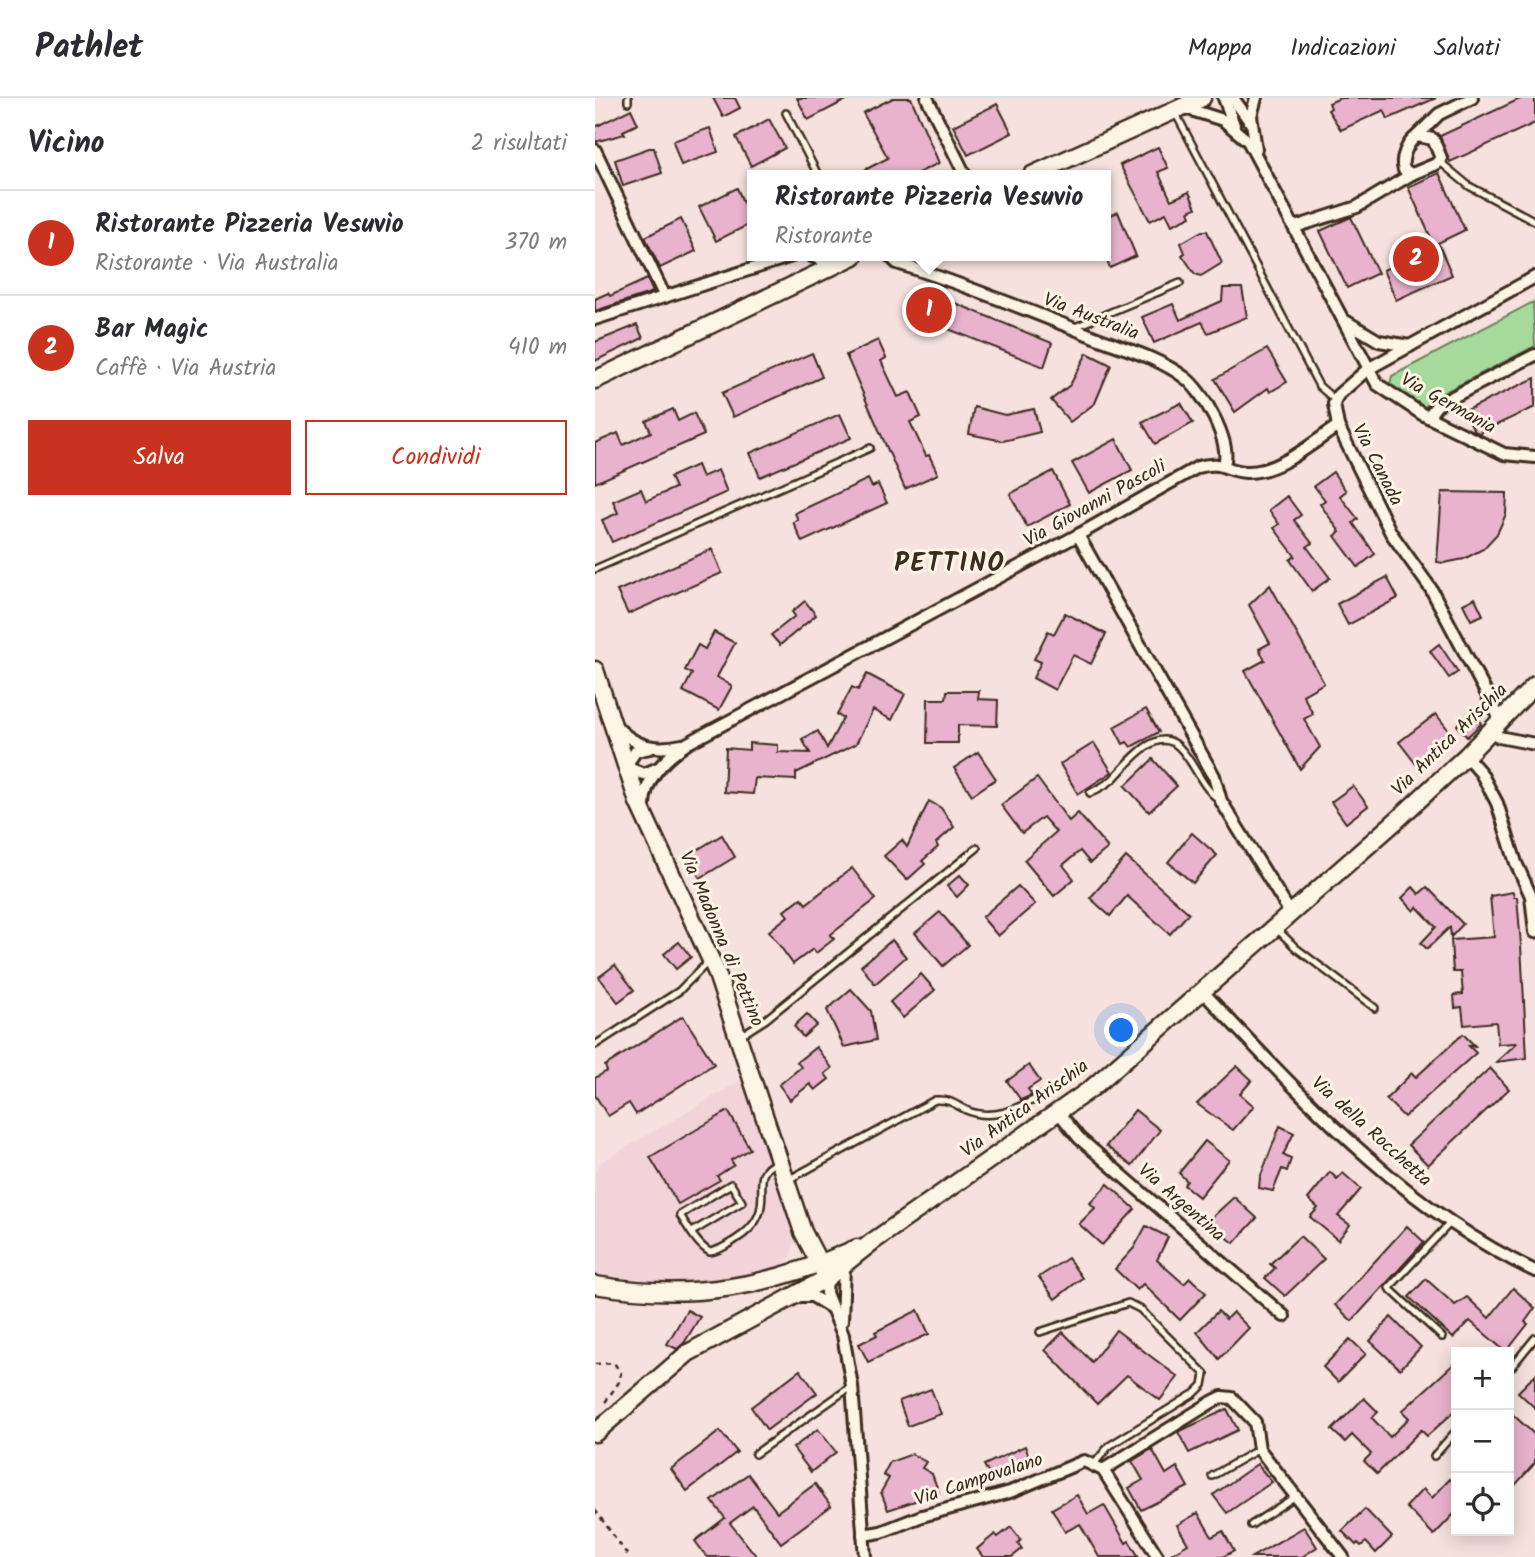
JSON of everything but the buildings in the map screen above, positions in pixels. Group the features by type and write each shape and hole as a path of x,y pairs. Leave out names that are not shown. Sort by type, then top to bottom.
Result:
{"main road":[{"path":"1043,170 1202,98"},
{"path":"595,380 842,261"},
{"name":"Via Madonna di Pettino","path":"595,670 625,767 644,815 710,959 740,1036 779,1162 822,1272"},
{"name":"Via Antica Arischia","path":"595,1433 688,1353 796,1296 822,1272 844,1266 872,1242 1059,1113 1276,928 1466,756 1535,685"},
{"path":"595,1285 674,1294 761,1283 822,1272 872,1242"},
{"path":"761,1283 771,1283 781,1290 774,1307"}],"street":[{"path":"927,98 963,170"},
{"name":"Via Germania","path":"1224,98 1237,131"},
{"name":"Via Germania","path":"1233,98 1252,125"},
{"name":"Via Germania","path":"1256,98 1252,125 1258,155"},
{"path":"1392,184 1409,144 1439,114 1472,98"},
{"name":"Via Germania","path":"1178,109 1215,116 1237,131 1258,155 1368,369 1383,388 1428,417 1503,454 1535,457"},
{"path":"1295,227 1357,207 1392,184 1439,161 1441,154 1433,139 1417,136"},
{"path":"595,150 665,297"},
{"path":"1402,162 1404,170 1412,174"},
{"path":"595,319 776,261"},
{"path":"820,261 828,267"},
{"name":"Via Australia","path":"895,261 1154,360 1191,382 1224,439 1228,452 1224,464"},
{"path":"1335,400 1346,384 1368,369 1535,277"},
{"name":"Via Germania","path":"1342,319 1379,341 1410,346"},
{"path":"1428,417 1437,405 1535,355"},
{"name":"Via Canada","path":"1335,400 1338,426 1391,533 1431,589 1496,726"},
{"name":"Via Giovanni Pascoli","path":"644,815 647,787 658,768 688,743 1078,535 1198,467 1224,464 1243,472 1268,468 1338,426"},
{"path":"1078,535 1214,776 1221,801 1291,914"},
{"path":"611,720 630,739 650,748"},
{"path":"1496,726 1505,739 1535,744"},
{"name":"Via Giovanni Pascoli","path":"650,748 661,749 688,743"},
{"path":"650,748 636,751 625,767 643,774 658,768"},
{"path":"1466,756 1488,783 1497,803 1516,863 1531,896 1535,932"},
{"name":"Via della Rocchetta","path":"1203,992 1340,1131 1450,1223 1485,1246 1535,1271"},
{"name":"Via Argentina","path":"1059,1113 1079,1138 1285,1316"},
{"path":"844,1266 837,1305 852,1386 865,1557"},
{"path":"822,1272 826,1293 837,1305"},
{"path":"796,1296 837,1305"},
{"name":"Via Campovalano","path":"863,1537 922,1516 1010,1492 1084,1461 1099,1467 1227,1396 1237,1401 1255,1422 1259,1449 1343,1557"},
{"path":"1099,1467 1158,1557"},
{"path":"856,1557 863,1537"}],"lane":[{"path":"1178,109 1319,386 1335,400"},
{"path":"786,113 815,170"},
{"path":"1439,161 1469,186 1535,221"},
{"path":"1073,328 1180,283"},
{"path":"595,569 870,448"},
{"path":"1090,793 1114,778 1129,760 1145,748 1159,741 1170,741 1179,747 1207,790 1221,801"},
{"path":"740,1036 765,1020 977,848"},
{"path":"1276,928 1296,948 1375,1008"},
{"path":"595,1045 679,991 710,959"},
{"path":"786,1181 935,1100 947,1099 968,1111 991,1115 1006,1113 1041,1096"},
{"path":"692,1232 742,1202 731,1184 680,1215 703,1248 712,1252 751,1230 763,1206 762,1173 779,1162"},
{"path":"1442,1337 1389,1288 1450,1223"},
{"path":"1039,1332 1128,1303 1140,1309 1205,1374 1203,1385 1195,1393 1109,1446 1099,1467"},
{"path":"1514,1364 1535,1338"},
{"path":"755,1454 852,1386"},
{"path":"1434,1457 1451,1437"},
{"path":"1212,1476 1259,1449"},
{"path":"1251,1525 1296,1496"}],"path":[{"path":"595,1364 614,1363 621,1373 619,1382 603,1406"},
{"path":"595,1510 629,1557"}],"shaded area":[{"path":"742,1080 790,1222 794,1241 791,1257 779,1267 726,1283 658,1287 595,1278 595,1174 601,1162"}],"green space":[{"path":"1533,302 1535,346 1433,398 1434,402 1421,408 1388,392 1392,376"}],"place":[{"name":"Bar Magic","path":"1416,259"},
{"name":"Ristorante Pizzeria Vesuvio","path":"929,310"}],"district":[{"name":"PETTINO","path":"950,564"}]}
